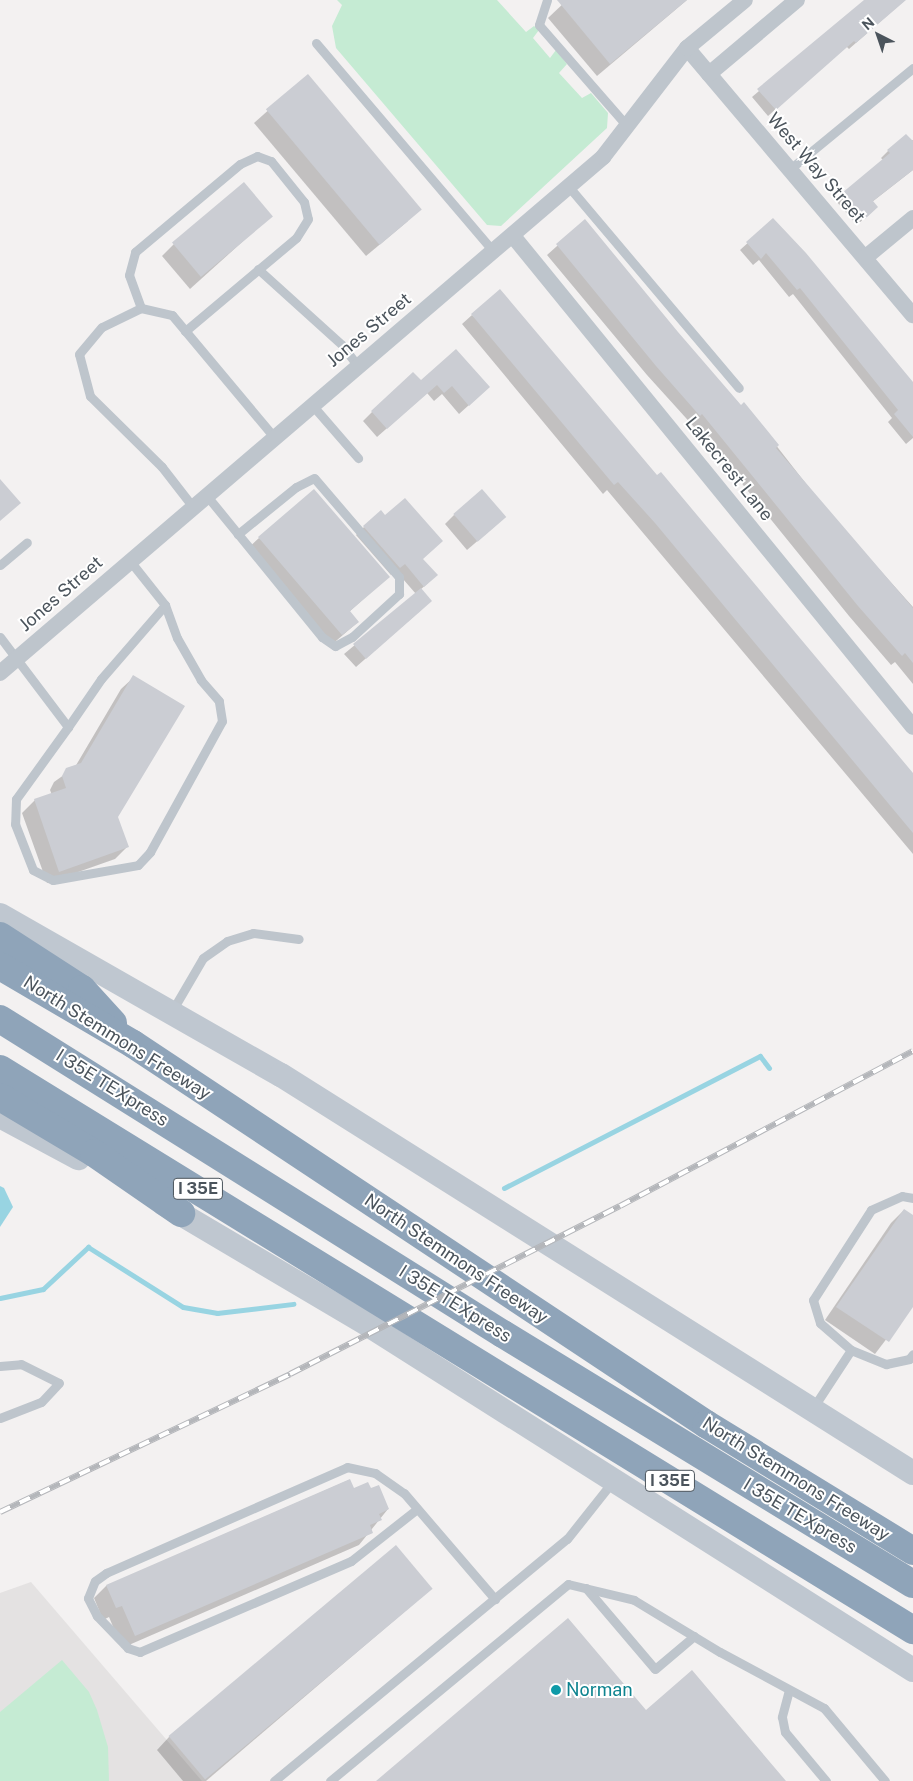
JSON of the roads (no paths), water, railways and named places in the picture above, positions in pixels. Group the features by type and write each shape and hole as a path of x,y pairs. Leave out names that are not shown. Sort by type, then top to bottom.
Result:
{"highway":[{"path":"0,936 82,989 132,1044"},
{"name":"North Stemmons Freeway","path":"0,966 132,1044 706,1424 913,1551"},
{"name":"I 35E TEXpress","path":"0,1019 503,1334 913,1584"},
{"name":"I 35E","path":"0,1069 913,1630"},
{"path":"0,1097 94,1153 181,1213"}],"main road":[{"path":"0,915 172,1011 281,1075 913,1473"},
{"path":"0,1116 181,1213 370,1326 913,1670"}],"street":[{"name":"Jones Street","path":"0,673 313,406 357,365 513,236 603,157 687,48 745,0"},
{"path":"709,74 797,0"},
{"name":"West Way Street","path":"687,48 866,257 913,315"},
{"path":"866,257 913,218"},
{"name":"Lakecrest Lane","path":"513,236 913,727"}],"lane":[{"path":"547,0 539,25 628,127"},
{"path":"316,43 494,252"},
{"path":"790,168 913,68"},
{"path":"141,308 129,275 135,252 240,164 256,156 271,161 304,202 308,219 296,238 185,331"},
{"path":"569,187 739,388"},
{"path":"258,269 342,345 357,365"},
{"path":"193,508 162,467 90,396 79,354 102,327 141,308 172,315 275,438"},
{"path":"313,406 358,458"},
{"path":"207,496 322,637 335,646 352,637 399,594 399,577 314,478 296,488 238,534"},
{"path":"0,565 27,542"},
{"path":"130,561 165,605 177,638 202,680 219,701 222,721 150,852 138,864 53,880 33,870 15,824 16,799 100,679 165,605"},
{"path":"0,637 68,727"},
{"path":"172,1011 203,958 227,941 253,933 299,939"},
{"path":"913,1198 902,1196 871,1210 813,1300 820,1323 851,1350 886,1364 909,1359 913,1354"},
{"path":"812,1410 851,1350"},
{"path":"0,1366 21,1364 59,1383 41,1402 0,1418"},
{"path":"417,1509 351,1561 140,1652 128,1648 96,1616 88,1598 95,1581 106,1573 347,1467 376,1473 404,1493 495,1599"},
{"path":"274,1781 567,1539 614,1481"},
{"path":"330,1781 568,1584 634,1600 788,1690 824,1708 885,1781"},
{"path":"586,1588 656,1668 694,1636"},
{"path":"788,1690 782,1717 785,1732 826,1781"}],"water":[{"path":"0,1186 4,1188 13,1207 0,1227"}],"waterway":[{"path":"504,1188 760,1056 769,1068"},
{"path":"0,1298 43,1289 88,1247 183,1307 217,1313 293,1304"}],"railway":[{"path":"0,1512 290,1374 620,1206 913,1051"}],"place":[{"name":"Norman","path":"556,1690"}]}
